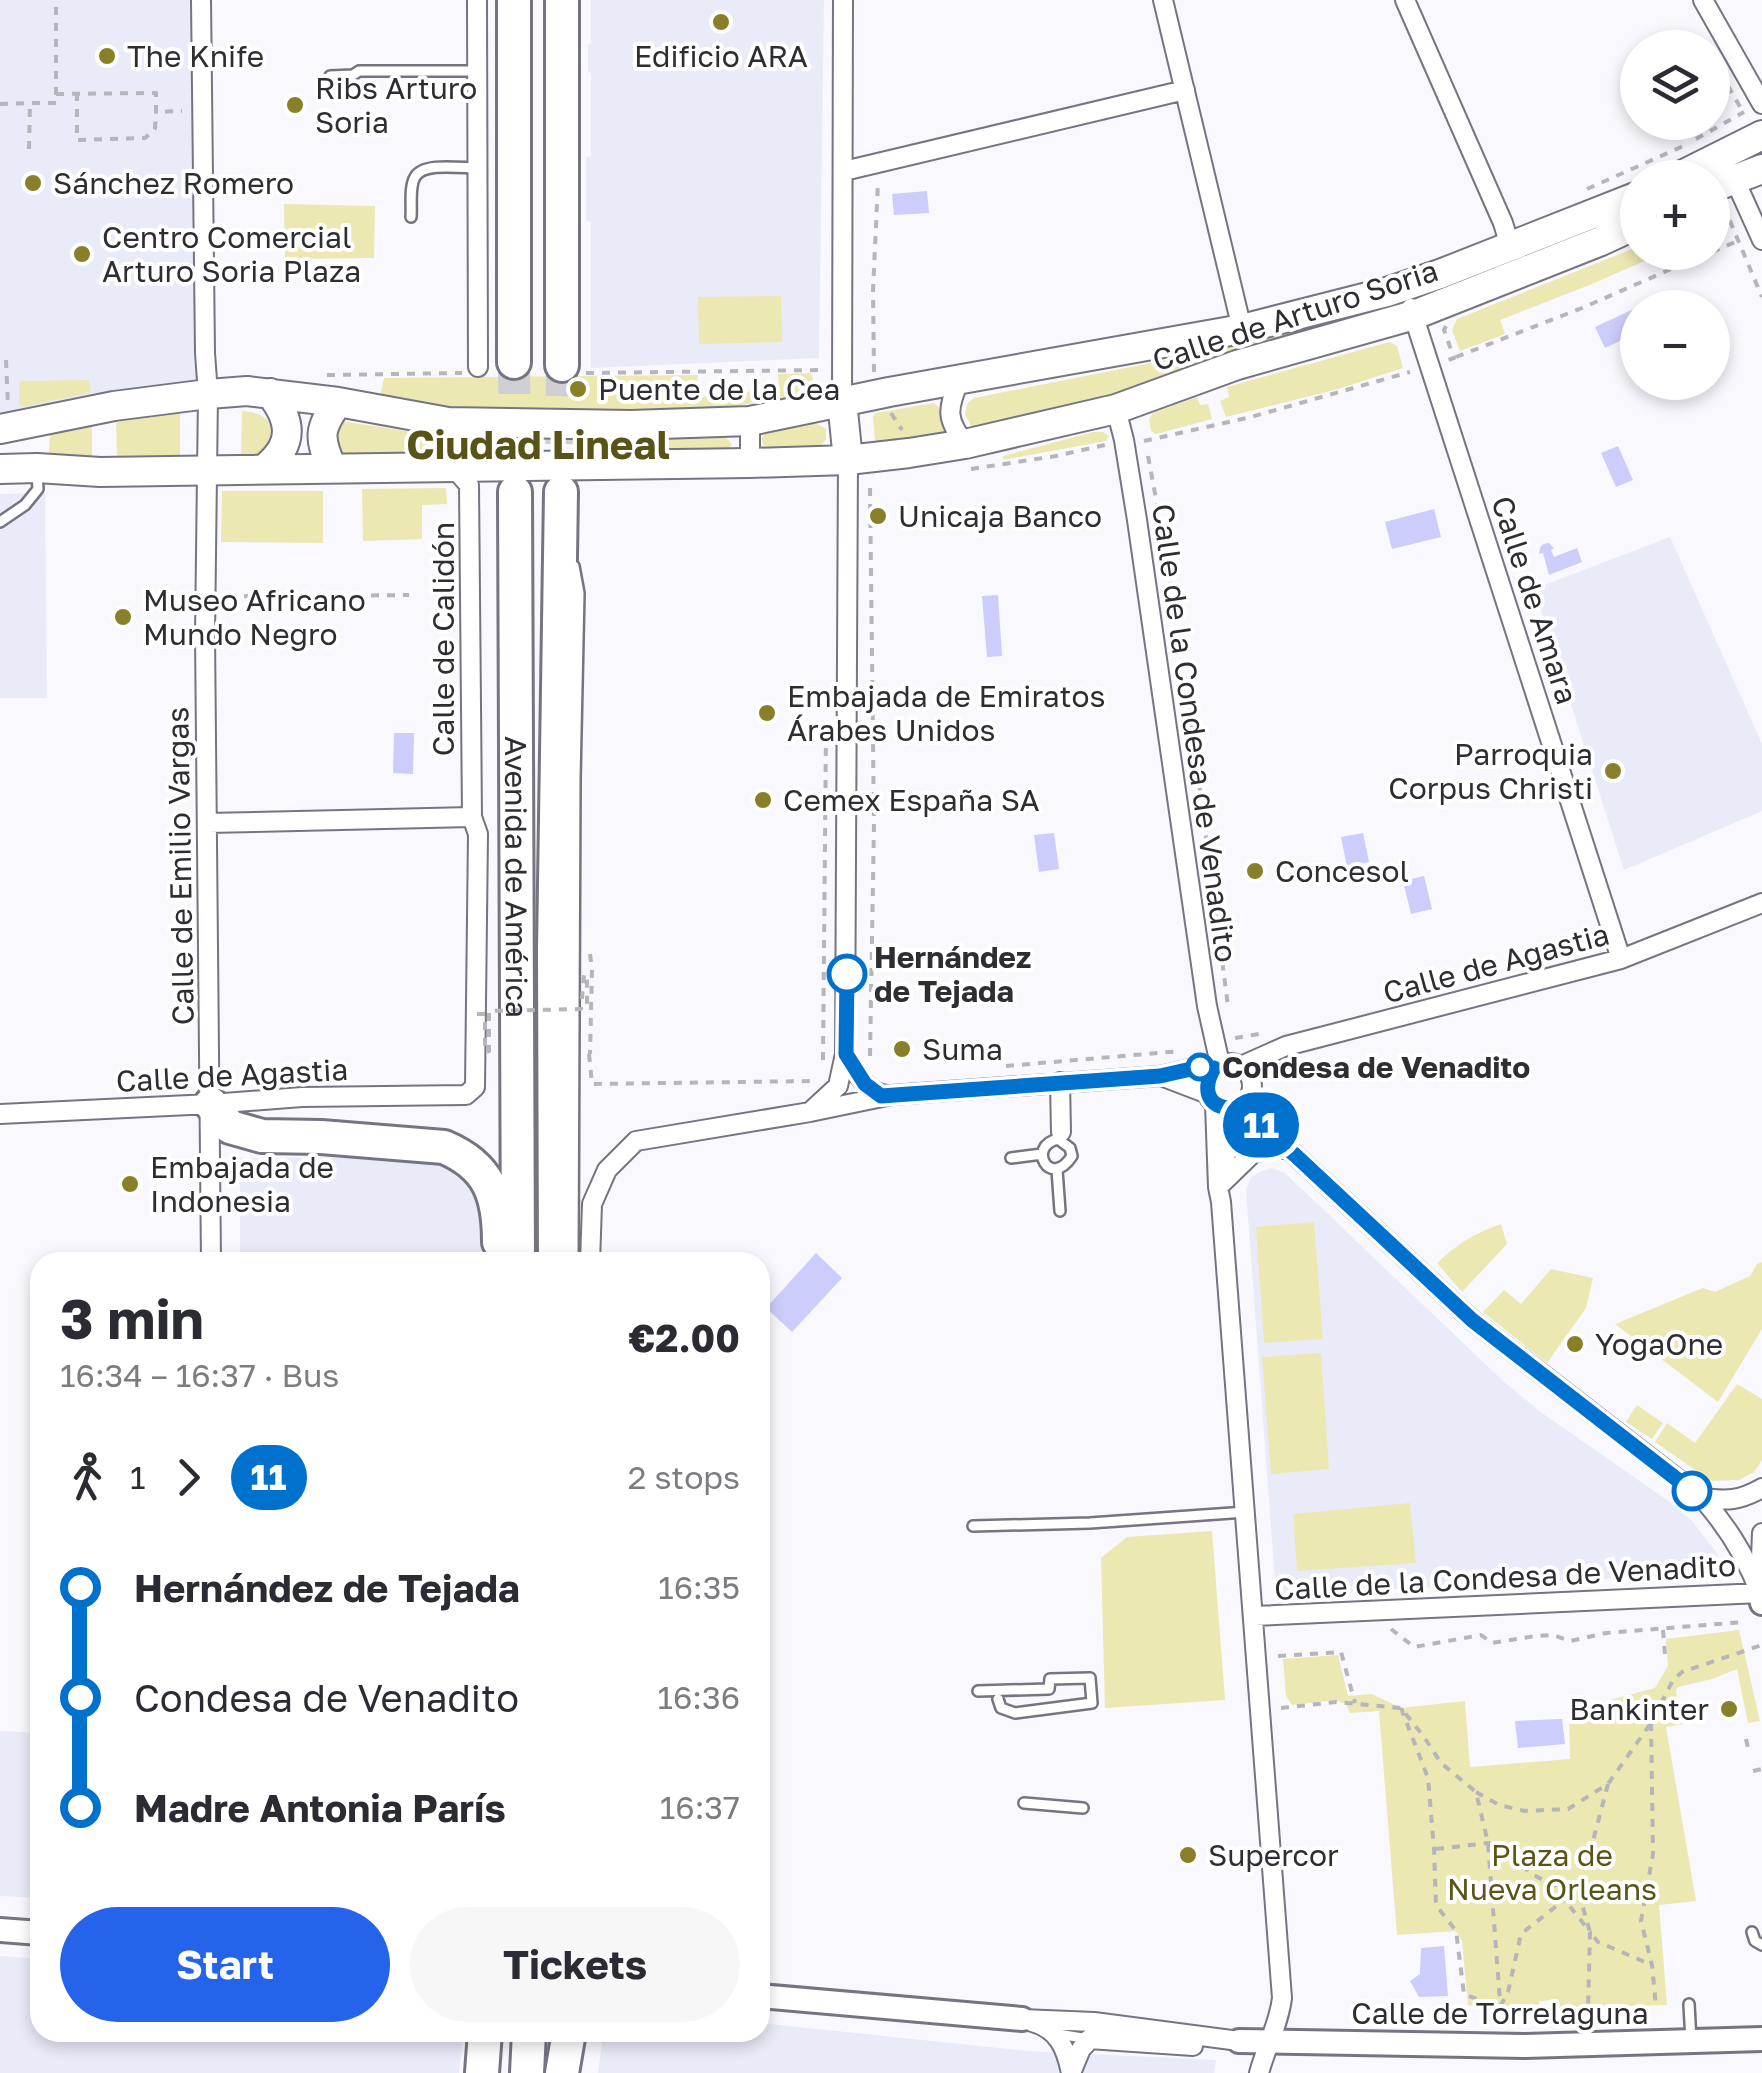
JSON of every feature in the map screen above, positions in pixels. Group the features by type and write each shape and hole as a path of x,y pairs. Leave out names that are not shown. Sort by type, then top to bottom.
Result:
{"highway":[{"path":"514,0 514,362"},
{"path":"562,0 562,365"},
{"name":"Avenida de América","path":"515,492 518,1252"},
{"name":"Avenida de América","path":"555,1252 554,949 561,492"},
{"path":"211,1104 230,1127 262,1136 444,1147 462,1154 480,1169 492,1188 499,1217 499,1252"},
{"path":"482,2073 484,2042"},
{"path":"526,2073 528,2042"},
{"path":"566,2073 570,2042"}],"main road":[{"path":"1712,160 1762,135"},
{"path":"1730,180 1762,169"},
{"name":"Calle de Arturo Soria","path":"9,422 247,391 448,422 631,425 750,421 1242,330 1386,292 1620,203"},
{"name":"Calle de Arturo Soria","path":"0,469 100,472 750,463 848,460 965,444 1116,409 1237,364 1414,315 1620,232"},
{"path":"264,468 277,458 285,444 287,421 270,394"},
{"path":"842,401 848,460"},
{"path":"332,468 322,448 321,433 338,402"},
{"path":"9,422 37,440 37,468"}],"street":[{"path":"201,0 207,470"},
{"path":"477,0 478,367"},
{"path":"842,401 843,0"},
{"path":"1162,0 1242,330"},
{"path":"1404,0 1503,224 1505,250"},
{"path":"1703,0 1762,104"},
{"path":"844,170 1185,90"},
{"path":"1730,193 1762,240"},
{"path":"1386,292 1406,300 1414,315"},
{"name":"Calle de Amara","path":"1414,315 1622,960"},
{"path":"958,381 949,404 951,426 965,444"},
{"name":"Calle de la Condesa de Venadito","path":"1116,409 1124,440 1217,1066"},
{"path":"750,421 750,463"},
{"path":"810,1112 838,1086 846,1054 848,460"},
{"name":"Calle de Calidón","path":"453,467 469,485 472,817 478,834 474,1086 466,1095"},
{"name":"Calle de Emilio Vargas","path":"207,470 211,1252"},
{"path":"207,823 472,817"},
{"name":"Calle de Agastia","path":"1240,1066 1286,1046 1622,960 1762,904"},
{"path":"846,1054 865,1084 881,1096 1160,1076 1233,1063 1248,1073 1251,1089 1248,1098 1224,1103"},
{"path":"1217,1066 1207,1083 1224,1103"},
{"path":"1160,1076 1224,1103 1287,1148 1472,1320 1697,1495 1730,1532 1761,1598"},
{"path":"1060,1082 1060,1135"},
{"name":"Calle de Agastia","path":"0,1114 302,1097 466,1095"},
{"path":"590,1252 592,1204 608,1170 636,1141 892,1095"},
{"name":"Calle de la Condesa de Venadito","path":"1224,1103 1218,1187 1282,1998 1280,2016 1258,2073"},
{"path":"1218,1187 1254,1152 1287,1148"},
{"path":"1697,1495 1728,1501 1762,1488"},
{"path":"1761,1598 1762,1533"},
{"name":"Calle de la Condesa de Venadito","path":"1254,1616 1761,1598"},
{"path":"0,1930 30,1932"},
{"name":"Calle de Torrelaguna","path":"770,1997 1094,2022 1239,2041 1525,2046 1762,2039"},
{"path":"1022,2019 1055,2033 1067,2054 1070,2073"},
{"path":"1070,2073 1089,2038 1104,2030 1130,2032 1139,2028"},
{"name":"Calle de Torrelaguna","path":"1089,2038 1210,2047 1239,2041"}],"lane":[{"path":"330,76 359,71 477,71"},
{"path":"412,218 413,179 418,172 427,167 476,168"},
{"path":"0,522 38,490 37,468"},
{"path":"561,492 578,593 574,1252"},
{"path":"1060,1135 1072,1156 1057,1170 1044,1163 1042,1154 1045,1145 1060,1135"},
{"path":"1011,1158 1042,1154"},
{"path":"1057,1170 1060,1211"},
{"path":"974,1526 1246,1512"},
{"path":"978,1691 1050,1689 1050,1679 1090,1678 1092,1703 1007,1712 998,1698"},
{"path":"1024,1802 1083,1808"},
{"path":"1752,1932 1755,1942 1762,1945"},
{"path":"1689,2004 1691,2041"},
{"path":"1055,2033 1089,2038"}],"path":[{"path":"0,104 56,102 56,0"},
{"path":"56,94 156,92 155,129 146,138 77,140 77,94"},
{"path":"28,149 30,104"},
{"path":"1582,190 1693,142 1762,104"},
{"path":"156,112 185,112"},
{"path":"111,148 112,139"},
{"path":"874,372 878,182"},
{"path":"1730,220 1762,298"},
{"path":"1730,244 1739,240"},
{"path":"1145,442 1251,417 1430,366 1670,270"},
{"path":"1447,322 1444,330 1454,358"},
{"path":"6,360 9,422"},
{"path":"1000,465 1142,436 1145,442 1187,690 1231,1025 1198,1029 1201,1042 1195,1050 1004,1066"},
{"path":"870,488 874,823 870,1055"},
{"path":"433,594 448,594"},
{"path":"323,596 409,595"},
{"path":"228,597 248,596"},
{"path":"586,1054 590,1054 592,1084 815,1082 823,1074 826,716"},
{"path":"476,1014 485,1014 485,1052 489,1051 489,1011 581,1010 587,975 587,1011"},
{"path":"1378,1629 1393,1629 1414,1647 1481,1635 1492,1643 1535,1636 1561,1636 1570,1641 1606,1633 1742,1622"},
{"path":"1663,1628 1665,1655"},
{"path":"1588,2010 1590,1932 1579,1894 1608,1784 1651,1723 1673,1680 1682,1672 1762,1644"},
{"path":"1278,1656 1341,1652 1355,1703"},
{"path":"1281,1708 1336,1702 1400,1708 1441,1763 1476,1792 1500,1805 1525,1811 1568,1809 1608,1784"},
{"path":"1400,1708 1428,1778 1436,1905 1456,1931 1464,1994 1501,2005"},
{"path":"1651,1723 1654,1854 1641,1921 1652,1965 1656,2007"},
{"path":"1746,1739 1748,1748"},
{"path":"1752,1770 1762,1769"},
{"path":"1476,1792 1488,1844 1501,2014"},
{"path":"1434,1849 1506,1846 1530,1873 1554,1885 1598,1942 1652,1965"},
{"path":"1501,2005 1508,1992 1522,1934 1564,1900"}],"shaded area":[{"path":"0,0 201,0 208,394 0,429"},
{"path":"591,0 824,0 819,358 591,368 591,222 586,221 586,157 591,156"},
{"path":"45,493 47,698 0,698 0,494"},
{"path":"1670,537 1762,744 1762,811 1624,870 1534,589"},
{"path":"424,1157 461,1174 487,1201 489,1252 240,1252 240,1158"},
{"path":"1272,1168 1285,1173 1503,1381 1692,1521 1717,1553 1724,1573 1276,1595 1246,1189 1251,1177"},
{"path":"0,1731 30,1732 30,1898 0,1896"},
{"path":"0,1956 30,1958 30,2042 463,2042 459,2073 0,2073"},
{"path":"770,2024 1027,2051 1216,2060 1214,2073 598,2073 602,2042 770,2042"}],"green space":[{"path":"284,204 375,206 374,258 285,259"},
{"path":"1620,254 1620,270 1624,270 1500,320 1505,334 1460,351 1452,330 1457,319"},
{"path":"781,296 782,342 699,344 698,297"},
{"path":"1392,302 1396,306 1069,410 977,429 965,415 967,404 974,398 1226,348"},
{"path":"1389,342 1397,346 1403,368 1226,417 1220,401 1229,397 1227,387"},
{"path":"811,373 817,391 810,394 722,408 464,411 380,397 384,378 698,375 700,397 773,389 779,387 778,374"},
{"path":"89,380 88,393 22,407 19,404 21,381"},
{"path":"1197,397 1200,405 1208,404 1212,419 1156,434 1151,431 1149,419 1153,413"},
{"path":"934,403 942,413 945,435 879,444 875,440 875,413"},
{"path":"180,411 180,455 117,456 116,417"},
{"path":"242,411 257,414 273,428 271,444 264,451 241,456"},
{"path":"341,421 445,437 444,454 338,454 332,434"},
{"path":"92,423 92,456 51,456 50,433"},
{"path":"816,423 826,429 826,440 818,448 763,446 765,432"},
{"path":"1093,432 1109,436 1106,441 1003,460 1003,456"},
{"path":"726,438 732,444 729,450 630,450 630,439"},
{"path":"446,488 447,504 422,505 422,539 363,541 362,489"},
{"path":"222,491 323,491 323,543 221,542"},
{"path":"1314,1222 1323,1339 1264,1343 1256,1227"},
{"path":"1501,1224 1507,1244 1462,1292 1437,1263 1467,1240"},
{"path":"1762,1262 1762,1329 1718,1402 1615,1324 1703,1288 1715,1292 1750,1276"},
{"path":"1551,1269 1593,1278 1586,1308 1547,1363 1483,1312 1504,1290 1521,1304"},
{"path":"1321,1353 1329,1469 1271,1474 1262,1357"},
{"path":"1737,1384 1762,1399 1762,1460 1754,1472 1739,1480 1711,1481 1655,1442 1667,1423 1695,1443"},
{"path":"1637,1405 1663,1423 1652,1439 1626,1422"},
{"path":"1410,1503 1416,1563 1297,1571 1293,1514"},
{"path":"1212,1531 1225,1700 1105,1708 1101,1558 1127,1537"},
{"name":"Plaza de Nueva Orleans","path":"1739,1630 1760,1721 1748,1723 1737,1669 1678,1687 1682,1724 1666,1727 1696,1901 1659,1905 1667,2005 1557,2008 1556,2000 1539,2001 1539,2009 1495,2011 1468,2005 1462,1941 1456,1931 1397,1935 1379,1711 1350,1713 1346,1704 1335,1700 1292,1705 1286,1696 1283,1659 1338,1655 1348,1696 1372,1694 1401,1708 1465,1701 1470,1767 1570,1759 1569,1711 1655,1688 1668,1666 1666,1639"}],"water":[{"path":"927,191 929,213 894,215 892,194"},
{"path":"1620,315 1620,341 1605,348 1595,327"},
{"path":"1618,446 1633,480 1616,487 1601,453"},
{"path":"1434,509 1441,537 1392,549 1385,522"},
{"path":"1543,544 1554,548 1554,557 1577,548 1582,562 1549,575 1543,553 1539,554"},
{"path":"998,595 1002,656 987,657 982,596"},
{"path":"394,733 414,733 413,774 393,773"},
{"path":"1054,833 1059,869 1039,872 1034,835"},
{"path":"1363,833 1369,862 1347,867 1341,837"},
{"path":"1424,876 1432,909 1411,914 1403,881"},
{"path":"816,1253 842,1278 792,1332 770,1312 770,1304"},
{"path":"1562,1719 1565,1744 1518,1748 1515,1721"},
{"path":"1444,1946 1448,1996 1419,1997 1410,1981 1420,1974 1421,1948"}],"tunnel":[{"path":"514,362 515,492"},
{"path":"561,492 562,365"}],"bus line":[{"name":"11","path":"847,974 846,1054 865,1084 881,1096 1160,1076 1200,1067 1214,1068 1207,1083 1215,1104 1229,1109 1239,1107 1472,1320 1692,1491"}],"place":[{"name":"Edificio ARA","path":"721,22"},
{"name":"The Knife","path":"107,56"},
{"name":"Ribs Arturo Soria","path":"295,105"},
{"name":"Sánchez Romero","path":"33,183"},
{"name":"Centro Comercial Arturo Soria Plaza","path":"82,254"},
{"name":"Puente de la Cea","path":"578,389"},
{"name":"Unicaja Banco","path":"878,516"},
{"name":"Museo Africano Mundo Negro","path":"123,617"},
{"name":"Embajada de Emiratos Árabes Unidos","path":"767,713"},
{"name":"Parroquia Corpus Christi","path":"1613,771"},
{"name":"Cemex España SA","path":"763,800"},
{"name":"Concesol","path":"1255,871"},
{"name":"Hernández de Tejada","path":"847,974"},
{"name":"Suma","path":"902,1049"},
{"name":"Condesa de Venadito","path":"1200,1067"},
{"name":"Embajada de Indonesia","path":"130,1184"},
{"name":"YogaOne","path":"1575,1344"},
{"name":"Bankinter","path":"1729,1709"},
{"name":"Supercor","path":"1188,1855"}],"district":[{"name":"Ciudad Lineal","path":"538,444"}]}
